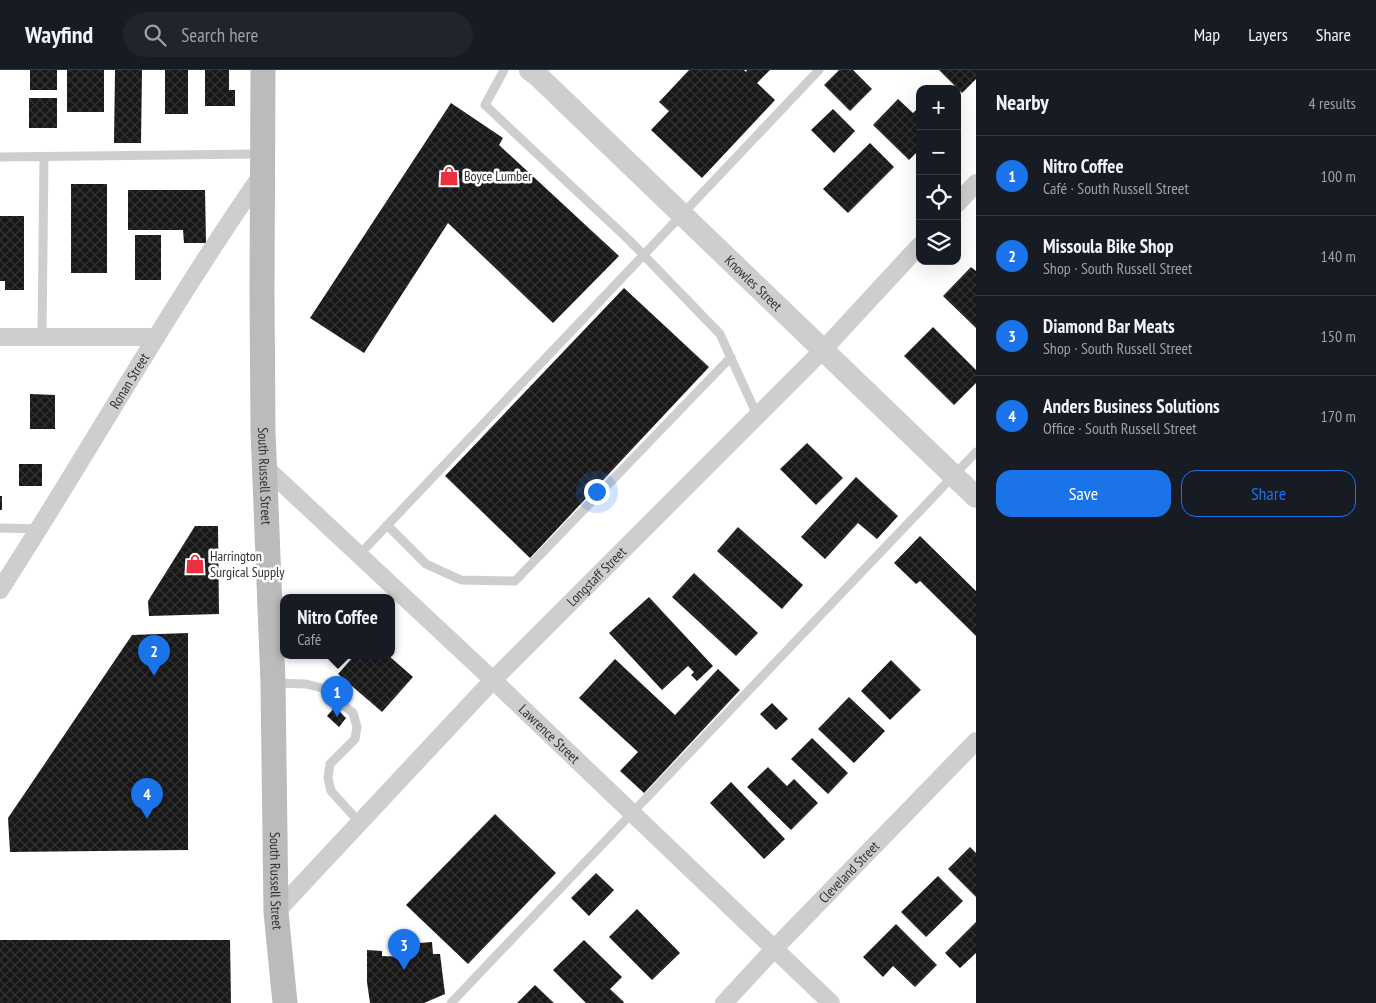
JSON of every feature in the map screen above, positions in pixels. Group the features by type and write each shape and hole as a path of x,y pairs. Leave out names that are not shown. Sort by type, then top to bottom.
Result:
{"main road":[{"name":"South Russell Street","path":"263,70 262,358 273,683 276,912 285,1003"}],"street":[{"name":"Knowles Street","path":"536,72 822,351 976,497"},
{"name":"Ronan Street","path":"0,590 263,164"},
{"path":"961,200 976,183"},
{"name":"Longstaff Street","path":"276,912 493,680 822,351 916,249"},
{"path":"0,337 156,337"},
{"name":"Lawrence Street","path":"265,467 493,680 831,1003"},
{"name":"Cleveland Street","path":"724,1003 976,741"}],"lane":[{"path":"504,70 485,105 644,255 720,334 757,415"},
{"path":"359,555 820,70"},
{"path":"0,156 263,164"},
{"path":"42,337 44,157"},
{"path":"387,525 426,564 461,580 515,581 731,358"},
{"path":"451,1003 976,452"},
{"path":"0,528 39,529"},
{"path":"273,683 306,684 322,688 353,713 357,727 355,739 330,764 328,778 331,791 360,822"}],"building":[{"path":"30,70 57,70 57,90 30,90"},
{"path":"67,70 104,70 104,112 67,112"},
{"path":"115,70 142,70 141,143 114,143"},
{"path":"165,70 188,70 188,114 165,114"},
{"path":"205,70 229,70 229,90 235,90 235,106 205,106"},
{"path":"689,70 744,70 746,72 747,70 770,70 757,83 775,100 702,178 651,130 669,111 659,102"},
{"path":"839,70 853,70 872,89 850,111 824,85"},
{"path":"939,70 976,70 976,79 962,93 961,85 954,85"},
{"path":"29,98 57,98 57,128 29,128"},
{"path":"898,99 913,113 916,110 916,153 909,160 873,125"},
{"path":"451,103 503,138 499,145 619,256 553,323 448,223 364,353 310,318"},
{"path":"833,109 855,131 834,153 811,130"},
{"path":"870,143 894,167 848,213 823,189"},
{"path":"71,184 107,184 107,273 71,273"},
{"path":"128,190 205,190 206,243 184,243 183,230 128,230"},
{"path":"0,216 24,216 24,290 5,290 5,281 0,281"},
{"path":"135,235 161,235 161,280 135,280"},
{"path":"971,267 976,271 976,328 943,296"},
{"path":"624,288 709,367 530,558 445,476"},
{"path":"933,327 976,370 976,383 954,405 904,356"},
{"path":"30,394 55,395 55,429 30,429"},
{"path":"807,443 843,478 816,505 780,469"},
{"path":"19,464 42,464 42,486 19,486"},
{"path":"856,477 898,516 877,539 858,523 825,559 801,537"},
{"path":"0,496 2,496 2,510 0,510"},
{"name":"Harrington Surgical Supply","path":"195,526 218,526 219,614 149,616 148,601"},
{"path":"738,527 803,585 782,609 717,551"},
{"path":"920,536 976,591 976,636 920,581 916,584 894,563"},
{"path":"694,573 758,633 736,656 672,597"},
{"path":"649,597 713,666 697,681 691,675 694,672 688,666 662,690 609,633"},
{"path":"188,633 188,850 10,852 8,818 132,635"},
{"path":"351,659 392,659 413,677 382,712 338,674"},
{"path":"615,659 675,715 718,669 740,690 644,793 620,771 638,752 579,698"},
{"path":"891,660 921,690 890,720 861,691"},
{"path":"849,697 885,731 854,763 818,729"},
{"path":"772,703 788,719 776,730 760,714"},
{"path":"335,707 346,718 339,727 327,716"},
{"path":"812,738 848,773 828,794 791,759"},
{"path":"768,767 787,786 794,779 818,803 791,830 747,787"},
{"path":"731,782 785,839 764,859 710,803"},
{"path":"495,814 556,873 468,964 406,905"},
{"path":"970,847 976,853 976,897 948,869"},
{"path":"596,873 614,890 589,916 571,898"},
{"path":"938,876 963,901 926,937 901,912"},
{"path":"637,909 680,953 652,980 609,937"},
{"path":"976,922 976,953 960,968 945,953"},
{"path":"896,924 937,965 915,987 893,966 883,977 863,957"},
{"path":"0,940 230,940 231,1003 0,1003"},
{"path":"584,940 622,977 610,989 623,1003 586,1003 553,970"},
{"path":"432,942 433,954 440,954 445,994 424,1003 370,1003 367,982 367,950 382,951 382,956 407,957 407,944"},
{"path":"535,985 554,1003 517,1003"}],"place":[{"name":"Boyce Lumber","path":"449,176"},
{"name":"Harrington Surgical Supply","path":"195,564"},
{"name":"Missoula Bike Shop","path":"154,676"},
{"name":"Nitro Coffee","path":"337,717"},
{"name":"Anders Business Solutions","path":"147,819"},
{"name":"Diamond Bar Meats","path":"404,970"}]}
